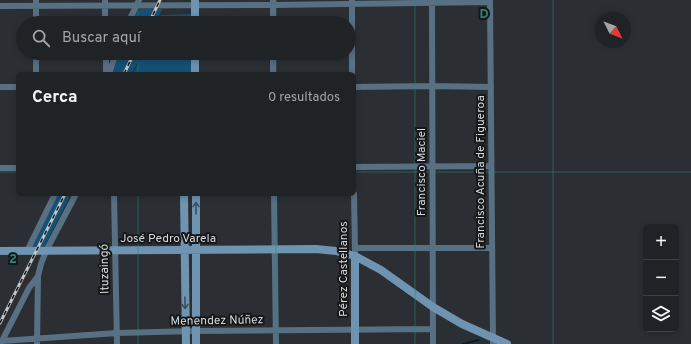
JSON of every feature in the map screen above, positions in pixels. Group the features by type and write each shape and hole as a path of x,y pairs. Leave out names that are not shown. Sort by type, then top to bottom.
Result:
{"street":[{"path":"110,0 117,5"},
{"name":"Francisco Maciel","path":"432,1 433,344"},
{"path":"0,6 36,3 105,3 117,5 137,3 194,2 273,3 490,1"},
{"name":"Francisco Acuña de Figueroa","path":"490,1 493,341"},
{"path":"194,2 195,16"},
{"path":"352,2 352,16"},
{"path":"36,3 36,16"},
{"path":"105,3 105,16"},
{"path":"131,16 137,3"},
{"path":"273,3 273,16"},
{"path":"36,60 36,72"},
{"path":"106,60 107,72"},
{"path":"108,72 113,60"},
{"path":"195,60 195,72"},
{"path":"273,60 273,72"},
{"path":"352,60 352,72"},
{"path":"356,88 432,86 491,87"},
{"path":"0,87 16,87"},
{"path":"356,167 491,166"},
{"path":"0,168 16,168"},
{"path":"27,251 54,196"},
{"path":"38,341 38,276 46,251 75,196"},
{"name":"Ituzaingó","path":"114,196 117,344"},
{"path":"184,196 186,344"},
{"path":"196,196 196,344"},
{"path":"274,196 276,344"},
{"name":"Pérez Castellanos","path":"354,196 355,344"},
{"path":"185,228 188,225 196,228"},
{"path":"355,252 492,248"},
{"name":"José Pedro Varela","path":"0,251 316,249 355,252 433,307 493,341 507,344"},
{"path":"185,274 188,277 192,277 196,274"},
{"path":"1,342 29,288 38,276"},
{"name":"Menendez Núñez","path":"1,342 38,341 117,333 433,329"}],"shaded area":[{"path":"162,9 159,16 135,16 139,10"},
{"path":"192,14 192,16 160,16"},
{"path":"117,60 139,60 133,72 113,72"},
{"path":"140,60 191,60 191,72 134,72"},
{"path":"57,196 70,196 44,247 32,246"}],"waterway":[{"path":"463,344 479,340"}],"railway":[{"path":"152,16 160,0"},
{"path":"125,72 131,60"},
{"path":"0,323 64,196"}]}
